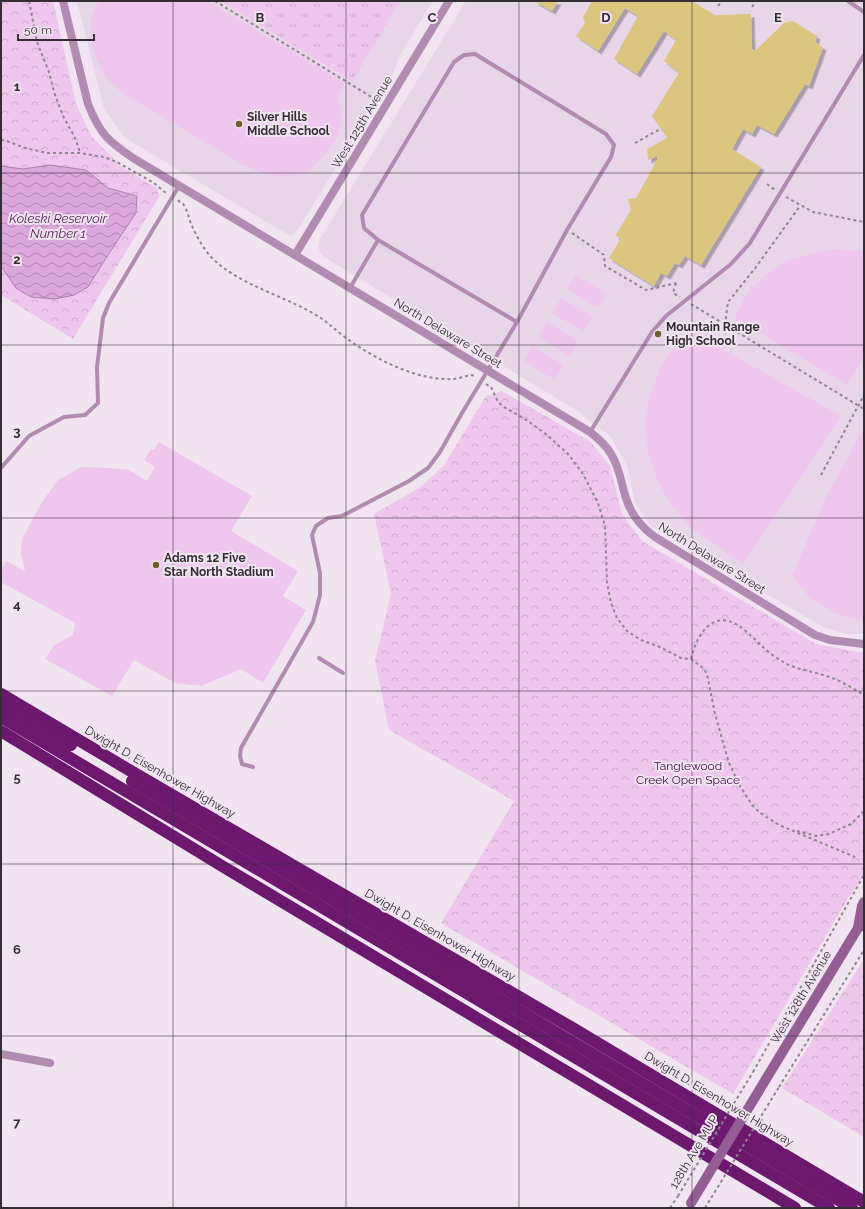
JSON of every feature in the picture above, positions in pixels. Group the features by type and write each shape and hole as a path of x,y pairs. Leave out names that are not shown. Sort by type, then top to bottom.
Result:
{"highway":[{"name":"Dwight D. Eisenhower Highway","path":"1,694 576,1030 864,1202"},
{"path":"1,704 852,1208"},
{"path":"1,717 829,1208"},
{"path":"1,731 235,874 796,1208"}],"main road":[{"name":"West 128th Avenue","path":"689,1205 861,926 862,906 864,902"}],"street":[{"name":"North Delaware Street","path":"63,1 88,104 94,120 103,134 114,146 590,432 603,443 612,455 619,471 625,497 631,512 639,524 648,533 815,635 830,640 864,644"},
{"name":"West 125th Avenue","path":"295,255 450,1"},
{"path":"1,1054 50,1063"}],"lane":[{"path":"848,1 864,12"},
{"path":"252,768 242,764 240,756 241,748 313,622 320,595 320,573 312,535 316,526 328,518 342,516 409,481 428,468 440,452 517,322 567,230 611,157 614,145 606,134 475,54 464,55 454,62 362,215 364,228 378,240 517,322"},
{"path":"590,432 652,332 666,316 732,264 750,243 864,55"},
{"path":"1,468 29,436 64,417 85,415 98,403 97,367 103,318 109,303 179,186"},
{"path":"350,288 378,240"},
{"path":"319,658 344,673"}],"path":[{"path":"29,1 37,42 49,72 54,92 63,116 74,136 80,153"},
{"path":"215,1 378,101"},
{"path":"718,6 722,1"},
{"path":"752,7 756,1"},
{"path":"635,143 660,130"},
{"path":"1,140 47,153 92,154 117,162 154,184 183,204 197,236 211,256 231,272 251,284 311,311 329,323 345,337 374,356 393,366 426,377 455,379 472,375"},
{"path":"767,184 780,194 813,212 864,222"},
{"path":"725,325 728,302 756,267 800,206"},
{"path":"567,230 604,255 605,266 646,290 676,283 673,293 864,409"},
{"path":"491,387 498,402 546,434 568,454 583,474 598,503 605,526 607,582 611,603 617,618 627,631 641,640 660,647 681,658 691,659 707,674 721,739 729,763 740,786 752,805 759,812 779,825 854,858"},
{"path":"821,475 864,395"},
{"path":"691,659 698,638 713,622 724,620 734,623 746,630 763,648 783,662 794,667 826,675 864,695"},
{"path":"792,830 816,836 829,834 851,824 864,811"},
{"name":"128th Ave MUP","path":"670,1208 753,1072 864,875"},
{"path":"705,1208 864,950"}],"shaded area":[{"name":"Silver Hills Middle School","path":"77,1 433,1 400,55 392,76 297,231 290,235 125,138 104,109"},
{"name":"Mountain Range High School","path":"466,1 864,1 864,634 847,634 823,627 651,526 635,503 627,466 611,437 579,412 324,257 320,252 318,245 320,239"}],"green space":[{"path":"1,1 53,1 76,104 92,137 123,168 157,188 159,197 73,339 1,295"},
{"path":"99,1 207,1 345,83 338,98 342,116 338,136 327,153 309,171 288,177 265,174 243,165 122,93 109,81 98,63 91,39 92,15"},
{"path":"221,1 401,1 352,81"},
{"path":"833,249 864,251 864,356 847,385 734,318 747,293 768,273 787,261 812,253"},
{"path":"575,275 607,293 598,308 567,289"},
{"path":"561,298 593,317 584,332 552,313"},
{"path":"547,322 578,341 569,356 538,337"},
{"path":"689,330 841,416 743,565 689,526 673,507 659,484 648,453 645,424 650,395 662,363"},
{"path":"532,346 563,365 555,380 523,361"},
{"name":"Tanglewood Creek Open Space","path":"502,391 591,442 610,466 622,514 642,541 816,644 864,653 864,875 848,898 733,1094 441,923 514,801 389,730 375,661 391,594 374,514 419,488 443,467 486,396"},
{"path":"864,428 863,621 835,613 810,598 792,576 826,497"},
{"name":"Adams 12 Five Star North Stadium","path":"159,442 252,496 231,531 298,571 283,596 306,610 263,683 241,669 201,686 175,683 134,660 112,696 45,659 54,645 73,635 75,623 1,582 1,570 6,561 25,571 21,553 22,539 42,502 58,480 81,467 129,470 147,481 155,467 144,460 151,449 154,450"},
{"path":"864,959 864,1137 782,1088"}],"water":[{"name":"Koleski Reservoir Number 1","path":"50,165 86,170 108,188 137,196 136,213 88,287 74,295 55,299 31,297 16,288 1,266 1,166 23,169"}],"building":[{"path":"534,1 558,1 552,11"},
{"path":"592,1 692,1 715,15 751,14 752,49 755,51 784,23 793,21 817,36 815,42 823,47 809,86 805,84 774,134 757,125 752,134 743,129 732,149 761,167 701,265 685,256 679,265 675,263 667,276 661,273 654,286 609,258 621,238 615,236 631,210 628,199 636,198 657,160 657,156 648,160 647,149 667,138 652,116 679,73 664,61 676,40 664,31 637,74 614,59 638,16 625,8 598,51 576,36 585,23 583,17"}],"place":[{"name":"Silver Hills Middle School","path":"239,124"},
{"name":"Mountain Range High School","path":"658,334"},
{"name":"Adams 12 Five Star North Stadium","path":"156,565"}]}
